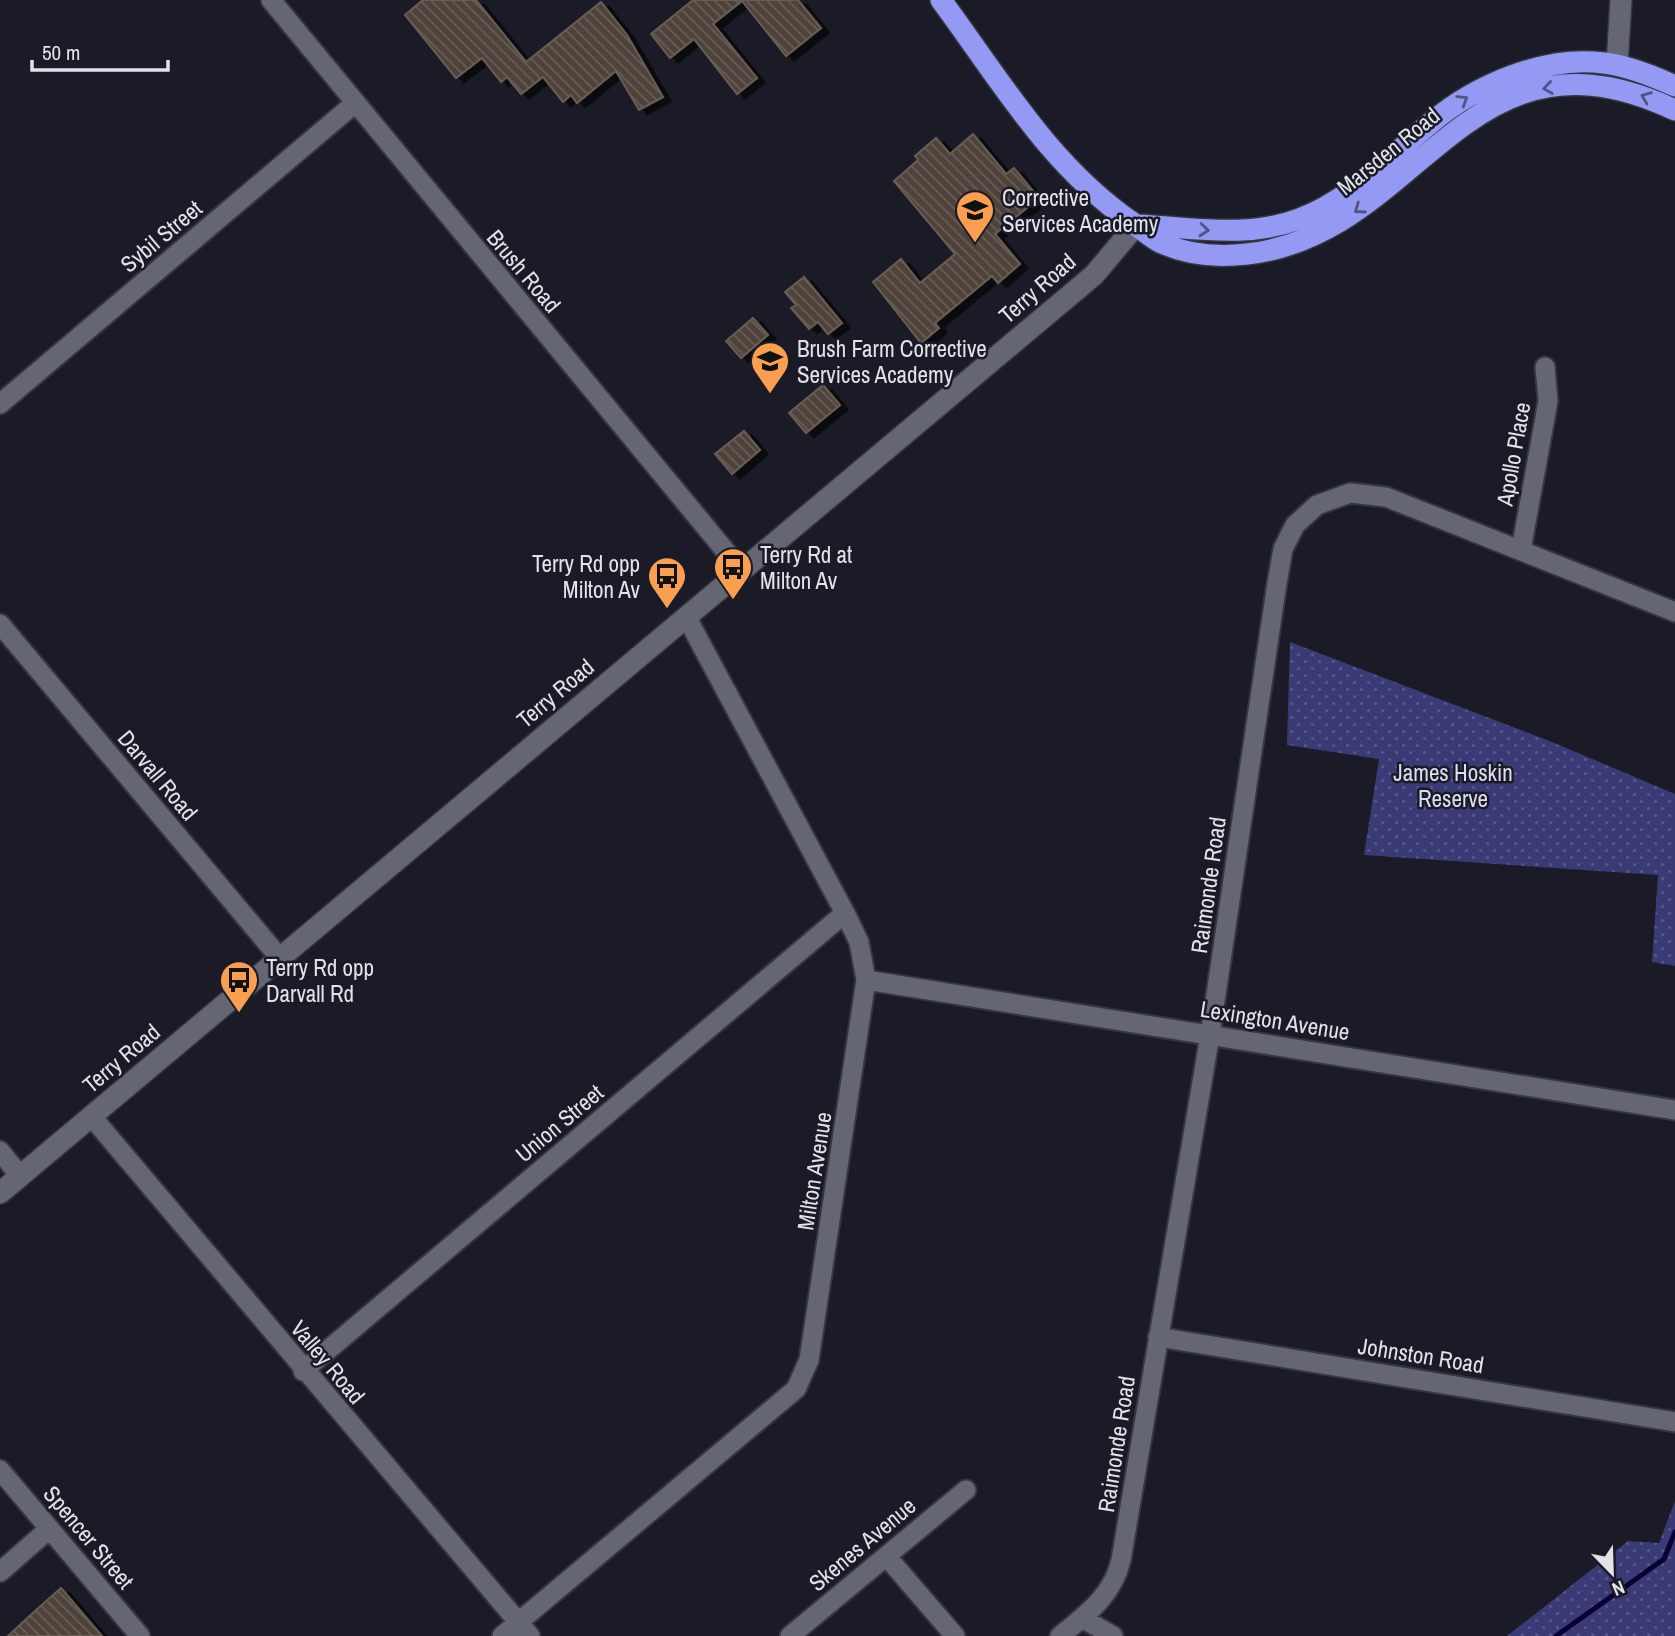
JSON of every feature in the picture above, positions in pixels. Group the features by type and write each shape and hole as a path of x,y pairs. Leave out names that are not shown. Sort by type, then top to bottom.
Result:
{"highway":[{"name":"Marsden Road","path":"941,0 1056,157 1085,186 1136,225 1162,244 1183,250 1227,256 1298,244 1334,227 1379,195 1440,140 1483,112 1522,94 1582,85 1615,87 1645,96 1675,110"},
{"name":"Marsden Road","path":"1136,225 1238,232 1269,229 1299,219 1327,207 1354,189 1434,120 1495,83 1556,66 1587,62 1617,65 1675,86"}],"street":[{"name":"Brush Road","path":"271,0 354,104 742,571"},
{"path":"1617,65 1621,0"},
{"name":"Sybil Street","path":"0,404 354,104"},
{"name":"Terry Road","path":"0,1194 1094,275 1136,225"},
{"name":"Apollo Place","path":"1521,550 1548,401 1545,367"},
{"name":"Raimonde Road","path":"1060,1636 1082,1618 1117,1580 1210,1035 1276,583 1283,549 1295,525 1317,505 1350,493 1386,497 1675,612"},
{"name":"Milton Avenue","path":"502,1636 524,1629 796,1389 809,1360 866,980 859,942 845,913 738,708 687,618"},
{"name":"Darvall Road","path":"0,624 279,957"},
{"name":"Union Street","path":"303,1371 845,913"},
{"name":"Lexington Avenue","path":"866,980 1675,1110"},
{"name":"Valley Road","path":"92,1117 303,1371 524,1629"},
{"path":"0,1151 20,1176"},
{"name":"Johnston Road","path":"1158,1337 1675,1422"},
{"name":"Spencer Street","path":"0,1471 140,1636"},
{"name":"Skenes Avenue","path":"790,1636 965,1490"},
{"path":"0,1572 49,1529"},
{"path":"887,1557 955,1636"},
{"path":"1082,1618 1113,1636"}],"green space":[{"name":"James Hoskin Reserve","path":"1290,642 1552,742 1675,794 1675,966 1652,962 1658,875 1364,855 1379,759 1287,745"},
{"path":"1675,1501 1675,1636 1507,1636 1628,1541 1659,1543"}],"building":[{"path":"423,0 476,0 526,62 601,2 627,35 663,97 639,110 616,71 577,103 571,95 563,102 543,77 521,94 507,77 501,82 482,58 456,78 405,15"},
{"path":"693,0 798,0 821,28 786,56 742,1 713,24 757,78 737,94 694,39 670,58 651,34"},
{"name":"Corrective Services Academy","path":"973,134 1006,174 1014,168 1039,198 995,234 1020,264 998,283 992,276 935,323 939,328 921,343 873,282 901,259 920,283 955,254 894,181 918,160 915,156 936,138 950,154"},
{"path":"804,277 842,323 828,334 818,322 809,329 791,308 796,305 785,292"},
{"path":"753,318 768,335 741,358 726,341"},
{"path":"823,385 840,405 806,433 789,413"},
{"path":"744,431 760,450 732,474 715,454"},
{"path":"61,1588 102,1636 8,1636 35,1611"}],"waterway":[{"path":"1556,1636 1664,1559 1675,1532"}],"place":[{"name":"Corrective Services Academy","path":"975,244"},
{"name":"Brush Farm Corrective Services Academy","path":"770,395"},
{"name":"Terry Rd at Milton Av","path":"733,601"},
{"name":"Terry Rd opp Milton Av","path":"667,610"},
{"name":"Terry Rd opp Darvall Rd","path":"239,1014"}]}
